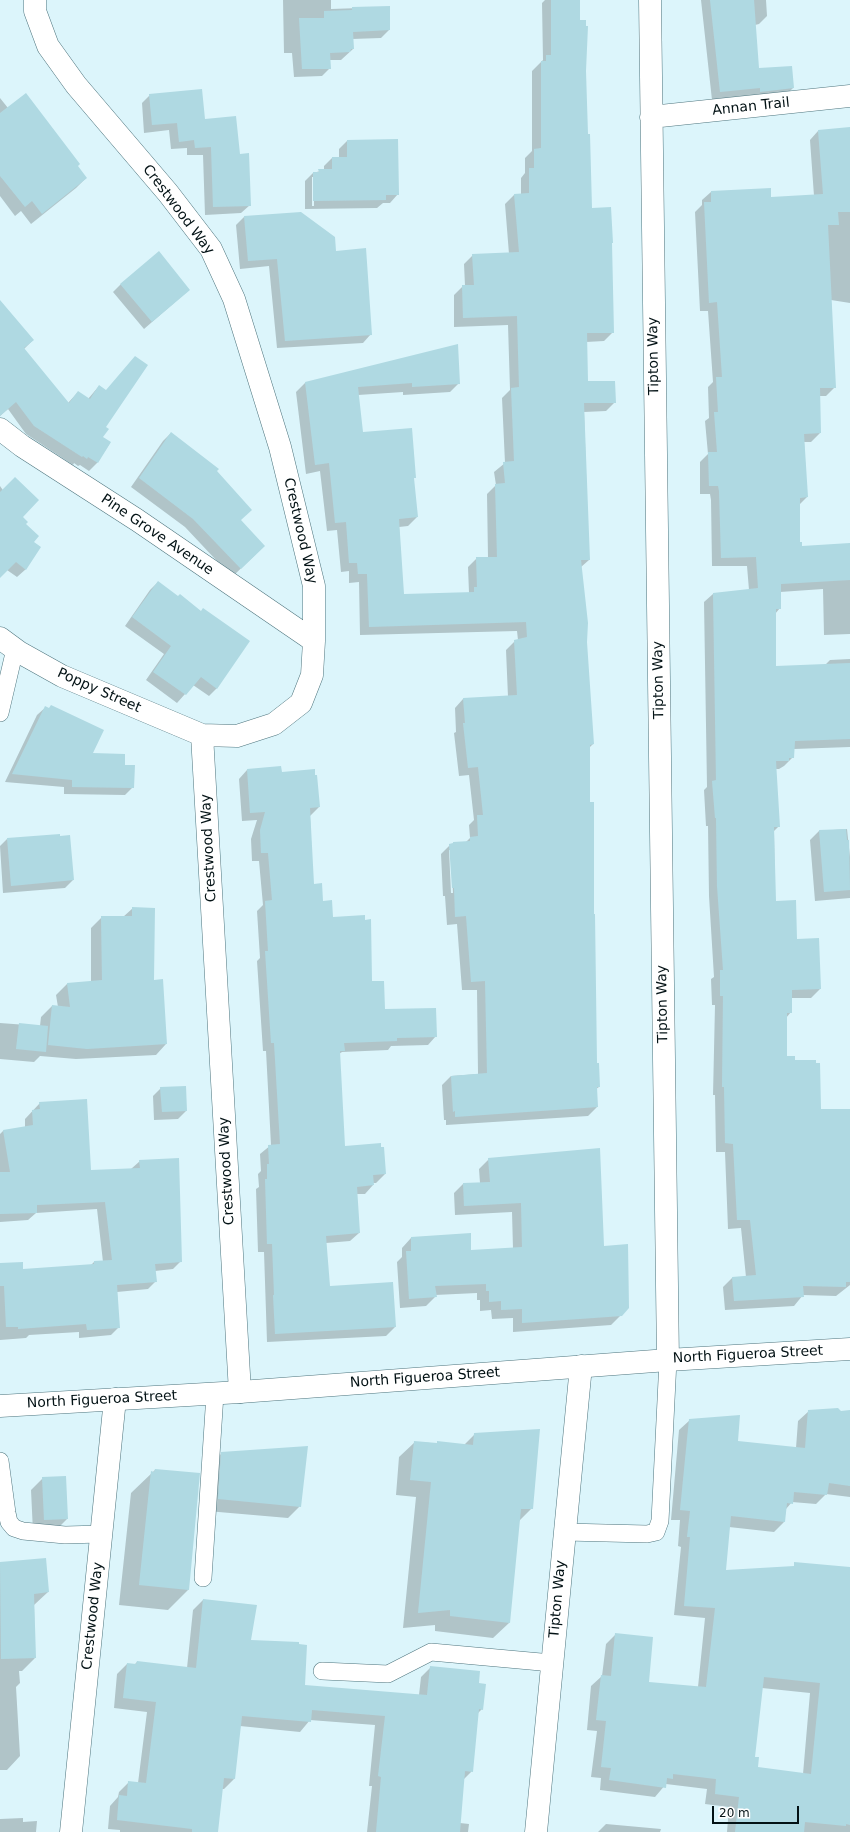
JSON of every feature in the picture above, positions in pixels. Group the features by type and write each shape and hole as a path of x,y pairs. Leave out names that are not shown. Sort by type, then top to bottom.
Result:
{"street":[{"name":"Crestwood Way","path":"36,0 35,11 48,46 76,85 168,194 211,249 234,299 280,447 314,586 314,641 312,675 301,703 274,724 237,736 202,735 240,1392"},
{"name":"Tipton Way","path":"650,0 668,1360"},
{"name":"Annan Trail","path":"651,117 850,96"},
{"name":"Pine Grove Avenue","path":"0,429 22,446 137,520 314,641"},
{"name":"Poppy Street","path":"7,643 62,676 202,735"},
{"name":"North Figueroa Street","path":"0,1406 215,1394 581,1366 850,1349"},
{"name":"Tipton Way","path":"536,1832 581,1366"},
{"name":"Crestwood Way","path":"71,1832 114,1400"}],"lane":[{"path":"0,713 7,643"},
{"path":"564,1532 647,1534 656,1532 660,1521 668,1360"},
{"path":"203,1578 215,1394"},
{"path":"0,1460 7,1513 9,1522 14,1528 23,1531 65,1536 101,1534"},
{"path":"322,1671 388,1674 431,1652 552,1664"}],"building":[{"path":"551,0 580,0 580,20 586,20 586,26 588,26 586,71 588,134 590,134 592,208 611,207 613,243 614,333 587,333 588,381 615,381 616,403 584,403 590,560 581,560 588,623 587,642 594,744 590,745 590,802 594,802 594,914 597,1063 599,1063 600,1087 597,1087 598,1107 455,1117 455,1111 453,1112 451,1076 487,1073 485,981 471,982 466,916 455,917 454,888 452,888 449,844 453,842 470,841 470,837 478,836 477,815 483,815 478,767 468,768 463,723 465,723 463,698 517,695 514,640 527,637 526,622 369,627 367,574 358,574 357,563 349,563 346,522 335,523 329,463 315,465 305,382 458,344 460,384 412,387 412,383 358,387 363,432 412,428 416,478 414,478 418,517 399,519 404,594 474,592 474,587 477,587 476,557 497,557 495,484 505,483 503,462 514,461 511,388 519,387 517,316 463,318 462,285 474,285 472,254 519,252 514,194 529,193 529,168 534,168 534,149 541,148 541,61 546,61 546,55 551,55"},
{"path":"710,0 754,0 759,68 792,66 794,88 760,92 760,88 720,92"},
{"path":"390,6 390,30 353,32 354,49 351,49 350,52 330,53 331,69 302,69 299,18 324,18 324,11 352,10 352,7"},
{"path":"202,89 205,119 236,116 240,154 249,153 251,206 213,207 211,147 195,148 194,140 179,142 177,123 152,125 149,94"},
{"path":"26,93 80,164 78,166 87,178 42,214 32,201 25,207 0,176 0,113"},
{"path":"850,127 850,212 838,212 839,225 828,225 836,388 820,388 821,433 804,434 808,497 800,498 800,542 802,542 802,546 850,543 850,580 781,584 781,609 776,609 776,666 850,663 850,739 795,741 794,758 789,758 789,761 776,761 780,827 774,827 776,901 796,900 797,939 819,938 821,989 792,990 792,1013 787,1013 787,1056 795,1056 795,1060 816,1060 816,1063 820,1063 821,1109 850,1109 850,1282 846,1282 846,1287 803,1286 804,1297 734,1301 732,1277 756,1275 750,1220 737,1220 733,1144 725,1143 724,1087 722,1087 723,996 720,996 720,970 723,970 717,886 716,818 712,781 716,780 713,593 758,588 756,557 721,558 719,491 718,486 709,486 708,452 717,452 714,412 718,412 716,377 722,377 717,302 709,303 704,202 711,202 711,191 771,188 771,197 823,194 818,130"},
{"path":"398,139 399,195 386,195 386,200 313,201 313,172 319,172 318,169 332,169 332,157 347,157 347,140"},
{"path":"301,212 335,237 336,251 366,248 372,335 285,341 277,259 248,261 244,216"},
{"path":"159,251 190,290 152,322 120,284"},
{"path":"0,300 34,340 24,348 69,403 78,391 90,399 99,385 106,390 135,356 148,365 106,427 109,429 103,437 111,442 98,463 88,457 87,459 83,456 82,457 34,426 16,402 0,416"},
{"path":"171,432 219,469 217,471 252,510 241,520 265,546 241,569 193,519 139,478"},
{"path":"15,477 39,500 23,517 28,522 26,524 39,536 34,542 41,547 26,570 16,562 0,578 0,492"},
{"path":"158,581 178,596 180,594 201,611 203,608 250,641 217,689 201,677 186,695 153,672 171,646 132,617"},
{"path":"51,705 104,730 93,753 125,754 125,765 135,765 134,788 72,787 72,780 12,774 45,706 49,708"},
{"path":"281,766 282,772 315,769 315,775 317,775 320,807 310,808 314,884 322,883 323,901 332,900 333,917 365,915 365,920 371,919 372,981 384,981 385,1009 436,1008 437,1037 397,1038 397,1041 344,1043 345,1051 340,1051 345,1146 381,1143 381,1147 384,1147 386,1174 373,1175 374,1185 357,1187 360,1233 326,1236 330,1286 393,1282 396,1327 275,1334 272,1244 267,1244 265,1179 267,1179 267,1164 269,1164 268,1145 280,1144 274,1043 271,1043 265,951 268,951 265,901 272,900 268,853 261,853 260,830 265,812 250,813 247,769"},
{"path":"846,829 847,840 849,840 850,890 824,892 819,830"},
{"path":"60,834 60,836 70,835 74,880 11,886 7,838"},
{"path":"132,907 155,908 154,980 163,979 167,1044 87,1049 48,1045 52,1005 70,1007 67,983 102,980 101,916 132,916"},
{"path":"19,1023 48,1026 46,1052 16,1049"},
{"path":"186,1086 187,1111 162,1112 160,1087"},
{"path":"87,1099 91,1170 140,1168 139,1160 179,1158 182,1262 155,1264 157,1282 117,1285 120,1328 87,1330 86,1324 18,1329 18,1327 6,1327 4,1286 0,1286 0,1263 23,1262 23,1269 94,1264 94,1261 112,1260 105,1202 37,1205 37,1213 0,1214 0,1172 10,1172 3,1130 33,1125 32,1110 40,1109 39,1102"},
{"path":"600,1148 604,1246 628,1244 629,1308 622,1316 522,1323 522,1309 501,1310 501,1301 489,1302 489,1291 486,1291 486,1284 435,1286 437,1297 409,1299 406,1251 411,1251 411,1237 471,1233 471,1250 522,1247 521,1203 464,1206 463,1183 490,1182 488,1158"},
{"path":"838,1408 841,1411 850,1410 850,1486 829,1483 827,1495 794,1492 793,1504 787,1503 785,1522 731,1516 726,1570 794,1566 794,1562 850,1567 850,1825 846,1824 846,1826 805,1822 804,1832 735,1832 739,1797 715,1794 716,1779 673,1774 673,1779 667,1778 666,1788 609,1780 611,1768 601,1767 606,1721 596,1720 601,1675 611,1676 615,1633 653,1637 649,1682 706,1687 715,1608 684,1606 690,1537 687,1537 690,1511 680,1510 689,1419 740,1415 738,1441 805,1448 808,1410","holes":["764,1677 820,1683 811,1774 758,1767 759,1757 755,1757"]},
{"path":"540,1429 533,1509 521,1509 510,1623 450,1616 450,1610 418,1613 431,1482 410,1480 414,1441 437,1443 437,1441 473,1445 474,1433"},
{"path":"308,1446 301,1507 218,1499 221,1452"},
{"path":"155,1469 200,1473 189,1590 139,1585 151,1471 154,1472"},
{"path":"66,1476 68,1519 44,1520 42,1477"},
{"path":"46,1558 49,1592 34,1594 36,1658 1,1659 0,1562"},
{"path":"203,1599 257,1605 251,1640 299,1642 299,1644 307,1645 305,1685 427,1695 430,1666 480,1671 479,1683 486,1684 483,1710 479,1709 473,1772 465,1771 460,1832 376,1832 381,1777 378,1776 385,1716 312,1710 311,1722 242,1716 235,1779 224,1778 218,1832 192,1832 192,1829 117,1820 119,1795 127,1796 128,1781 146,1783 156,1702 123,1698 127,1663 136,1664 137,1661 196,1668"}]}
